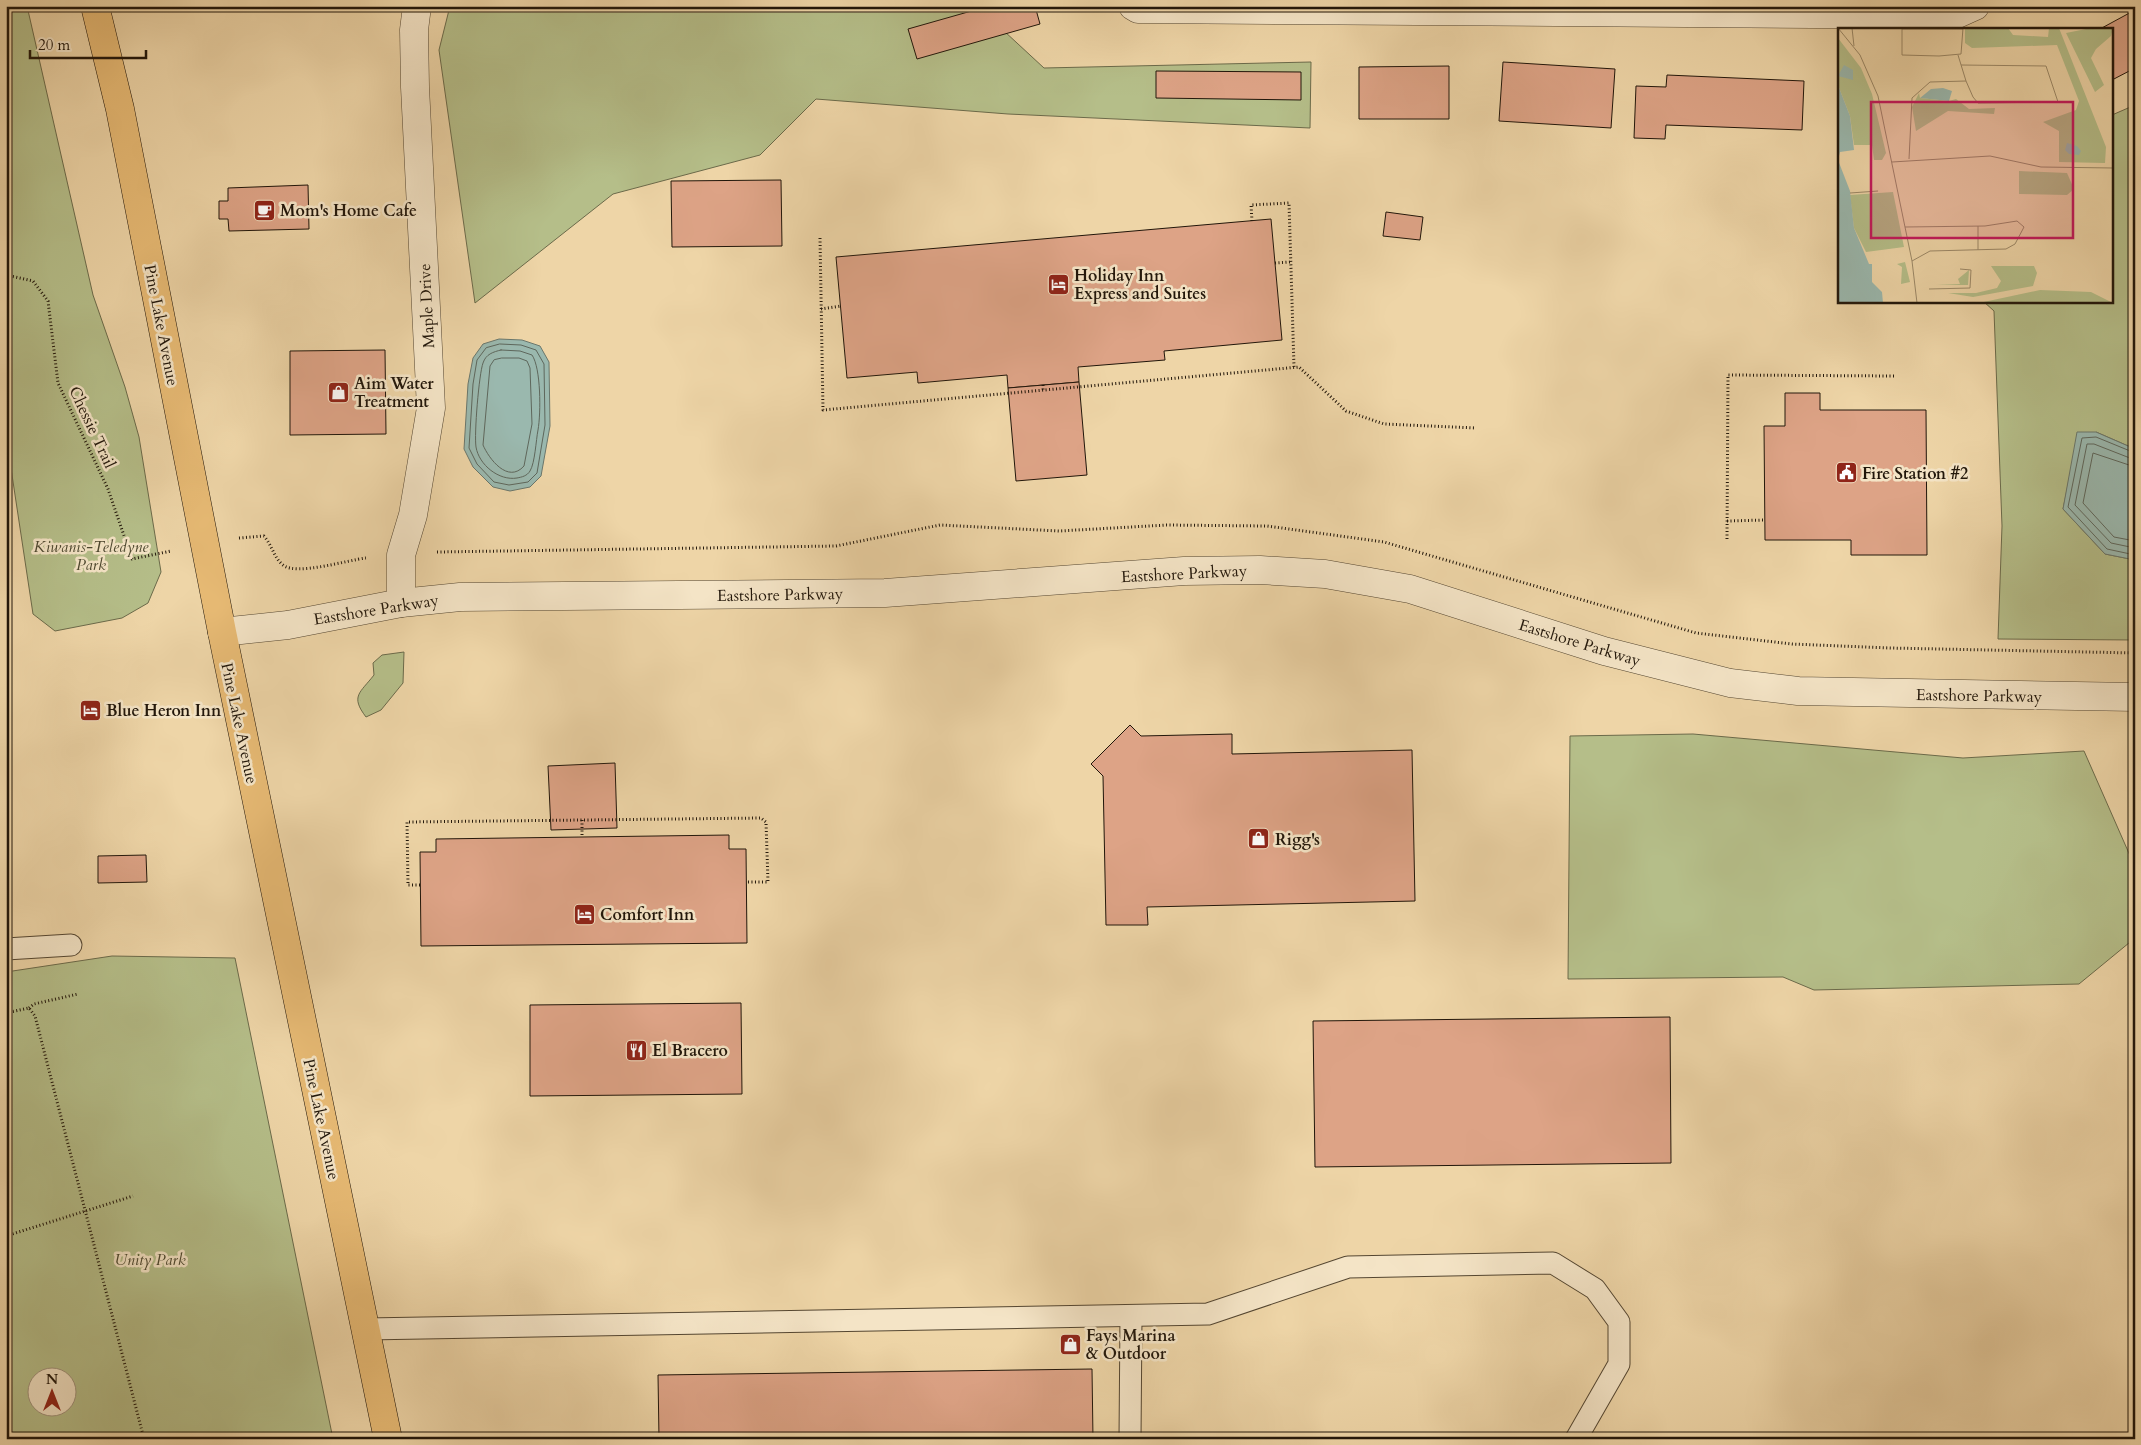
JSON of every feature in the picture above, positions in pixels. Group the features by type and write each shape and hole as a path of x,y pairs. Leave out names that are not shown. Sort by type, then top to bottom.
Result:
{"main road":[{"name":"Pine Lake Avenue","path":"95,6 120,109 222,632 388,1439"}],"street":[{"name":"Maple Drive","path":"401,603 401,555 413,514 431,408 415,87 414,30 417,6"},
{"path":"1133,6 1138,9 1945,15 1955,15 1975,6"},
{"name":"Eastshore Parkway","path":"222,632 288,625 401,603 460,597 886,593 1184,571 1260,570 1325,574 1410,589 1604,651 1730,683 1798,692 2135,696"}],"lane":[{"path":"6,949 71,945"},
{"path":"366,1329 1208,1314 1348,1267 1553,1263 1595,1289 1619,1322 1619,1364 1576,1439"},
{"path":"1130,1439 1131,1316"}],"path":[{"path":"1252,221 1251,205 1289,203 1294,367"},
{"path":"820,238 823,410 1299,367 1346,411 1384,424 1476,428"},
{"path":"1275,263 1291,262"},
{"name":"Chessie Trail","path":"6,275 34,280 48,301 58,383 108,489 132,559 154,555"},
{"path":"821,309 841,306"},
{"path":"1727,538 1728,375 1894,376"},
{"path":"1042,385 1043,391"},
{"path":"1727,521 1765,520"},
{"path":"250,536 264,536 272,546 277,559 285,567 303,569 369,558"},
{"path":"420,885 408,885 408,822 761,818 766,822 768,882 747,882"},
{"path":"582,820 582,837"},
{"path":"6,1013 29,1008 34,1004 78,994"},
{"path":"29,1008 35,1016 144,1439"},
{"path":"6,1236 133,1196"}],"green space":[{"name":"Kiwanis-Teledyne Park","path":"6,6 27,6 93,295 125,387 139,437 161,572 148,603 122,618 55,631 33,614 9,455 6,454"},
{"path":"450,6 977,6 1044,68 1311,62 1310,128 1008,114 816,99 760,155 613,194 475,303 439,50"},
{"path":"2135,105 2135,449 2096,432 2070,475 2063,509 2105,554 2135,560 2135,640 1998,639 2002,526 1994,311 1984,302 2114,302 2114,114"},
{"path":"404,652 403,683 381,710 366,717 361,710 358,699 361,691 374,675 373,663 382,655"},
{"path":"1693,734 1963,758 2084,751 2135,867 2135,938 2079,984 1814,990 1783,977 1568,979 1570,736"},
{"name":"Unity Park","path":"112,956 235,958 333,1439 6,1439 6,972"}],"water":[{"path":"499,339 522,340 540,346 549,362 550,426 541,476 530,487 510,491 493,487 473,467 464,449 468,384 473,358 483,344"},
{"path":"2077,432 2096,432 2135,449 2135,560 2105,554 2063,509"}],"building":[{"path":"989,6 1035,6 1040,24 917,59 908,29"},
{"path":"2135,10 2135,68 2114,79 2114,28 2102,28"},
{"path":"1503,62 1615,69 1611,128 1499,121"},
{"path":"1449,66 1449,119 1359,119 1359,67"},
{"path":"1156,71 1301,72 1301,100 1156,98"},
{"path":"1667,75 1804,81 1802,130 1666,125 1665,139 1634,138 1636,86 1666,87"},
{"path":"781,180 782,246 672,247 671,181"},
{"name":"Mom's Home Cafe","path":"308,185 309,229 229,231 228,219 219,219 219,201 228,201 228,188"},
{"path":"1386,212 1423,217 1420,240 1383,236"},
{"name":"Holiday Inn Express and Suites","path":"1271,219 1282,340 1164,351 1165,360 1078,367 1079,382 1008,388 1007,375 918,383 917,372 847,378 836,257"},
{"name":"Aim Water Treatment","path":"385,350 386,434 290,435 290,351"},
{"path":"1079,382 1087,475 1016,481 1008,388"},
{"name":"Fire Station #2","path":"1785,393 1820,393 1820,410 1926,410 1927,555 1851,555 1851,540 1765,540 1764,426 1785,426"},
{"name":"Rigg's","path":"1130,725 1141,736 1232,734 1232,754 1412,750 1415,901 1147,907 1148,925 1106,925 1103,776 1091,764"},
{"path":"615,763 617,828 551,830 548,766"},
{"name":"Comfort Inn","path":"729,835 729,849 746,849 747,943 421,946 420,852 436,852 436,839"},
{"path":"146,855 147,882 98,883 98,856"},
{"name":"El Bracero","path":"741,1003 742,1094 530,1096 530,1005"},
{"path":"1670,1017 1671,1163 1315,1167 1313,1021"},
{"path":"1092,1369 1093,1439 659,1439 658,1375"}],"place":[{"name":"Mom's Home Cafe","path":"264,210"},
{"name":"Holiday Inn Express and Suites","path":"1058,284"},
{"name":"Aim Water Treatment","path":"338,392"},
{"name":"Fire Station #2","path":"1846,473"},
{"name":"Blue Heron Inn","path":"90,710"},
{"name":"Rigg's","path":"1259,839"},
{"name":"Comfort Inn","path":"584,914"},
{"name":"El Bracero","path":"636,1050"},
{"name":"Fays Marina & Outdoor","path":"1070,1344"}]}
